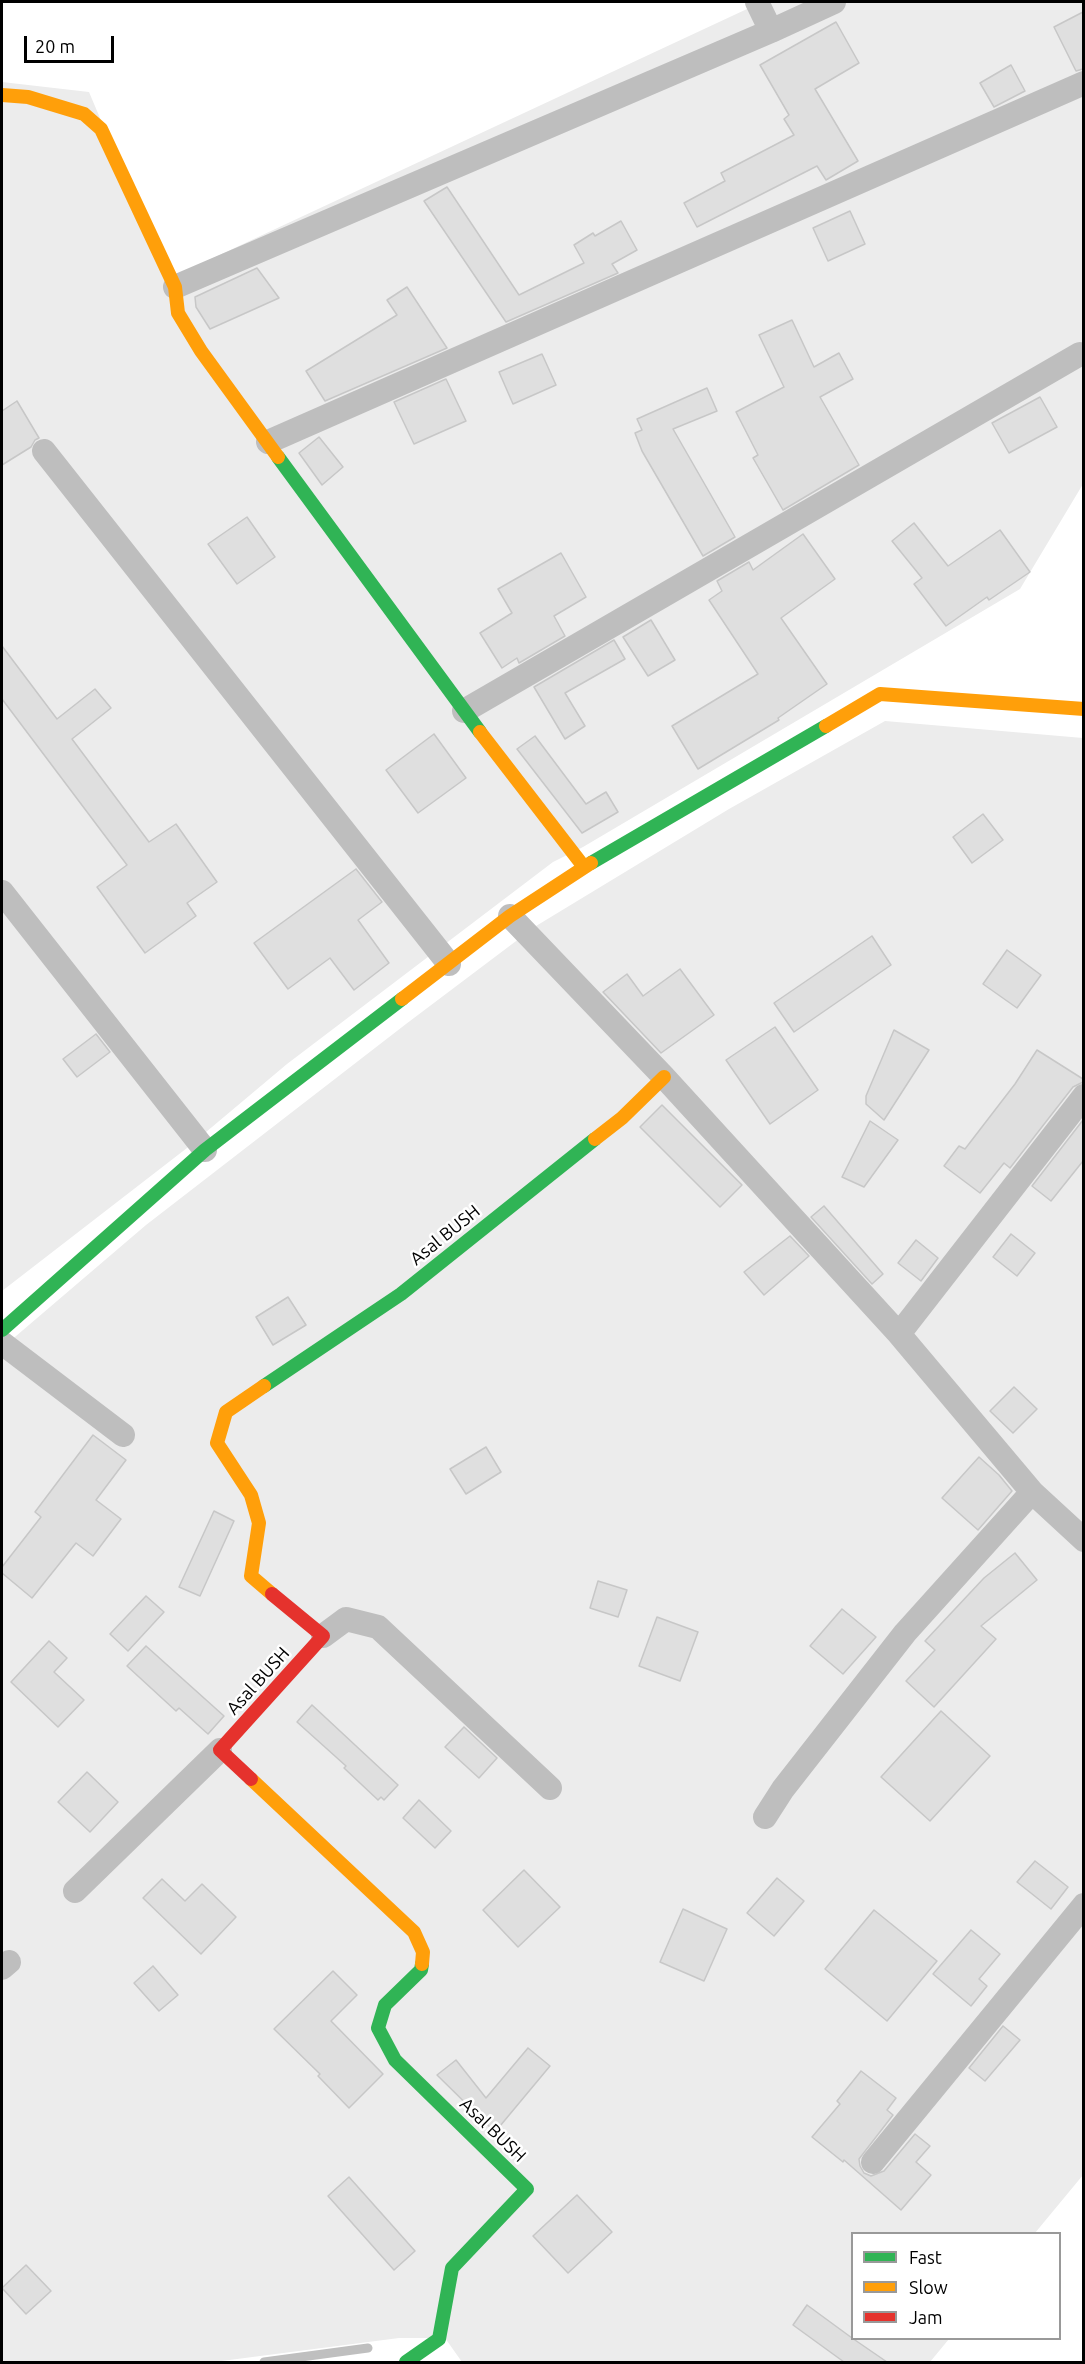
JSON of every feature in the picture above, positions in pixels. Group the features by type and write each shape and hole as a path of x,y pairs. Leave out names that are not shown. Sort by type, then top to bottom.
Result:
{"street":[{"path":"758,2 771,31"},
{"path":"175,287 834,2"},
{"path":"268,442 1083,83"},
{"path":"2,96 28,97 84,114 101,129 175,287 178,313 201,351 464,711 584,867"},
{"path":"464,711 1080,354"},
{"path":"44,451 449,964"},
{"path":"2,1330 205,1150 510,916 584,867 880,694 1083,709"},
{"path":"2,892 205,1150"},
{"path":"510,916 664,1077 899,1334 1032,1491 1083,1540"},
{"name":"Asal BUSH","path":"404,2362 439,2339 452,2268 527,2189 395,2060 378,2028 385,2005 421,1970 423,1952 414,1932 220,1750 323,1636 251,1576 259,1522 251,1495 217,1443 226,1412 401,1294 622,1118 664,1077"},
{"path":"899,1334 1083,1095"},
{"path":"2,1343 123,1435"},
{"path":"765,1817 783,1789 905,1634 1032,1491"},
{"path":"323,1636 346,1620 378,1627 550,1788"},
{"path":"75,1892 220,1750"},
{"path":"873,2162 1083,1905"}],"shaded area":[{"path":"762,2 1083,2 1083,484 1020,589 583,847 553,862 287,1064 187,1148 2,1291 2,82 89,92 168,279"},
{"path":"885,721 1083,738 1083,2175 1036,2232 851,2232 851,2340 948,2340 930,2362 462,2362 445,2338 399,2338 214,2362 2,2362 2,1348 146,1225 536,926 729,809"}],"building":[{"path":"1083,12 1083,69 1076,71 1054,27"},
{"path":"836,22 859,63 815,89 858,161 826,180 817,166 697,227 684,203 725,181 721,173 794,135 784,119 789,115 760,65"},
{"path":"1011,65 1025,91 994,107 980,83"},
{"path":"447,187 519,295 584,263 574,245 593,233 595,236 621,221 637,250 612,264 618,273 506,322 424,201"},
{"path":"850,211 865,244 828,261 813,228"},
{"path":"257,268 279,298 210,329 196,307 195,297"},
{"path":"407,287 447,348 325,401 306,371 397,315 387,300"},
{"path":"792,320 814,367 839,353 853,379 820,397 859,465 783,510 753,458 758,455 736,412 784,387 759,335"},
{"path":"542,354 556,385 513,404 499,372"},
{"path":"446,379 466,421 414,444 394,402"},
{"path":"707,388 717,411 673,429 735,537 703,556 642,451 635,433 642,430 637,419"},
{"path":"1040,397 1057,427 1009,453 992,423"},
{"path":"17,401 39,438 31,447 2,465 2,411"},
{"path":"319,437 343,467 322,485 299,453"},
{"path":"247,517 275,557 237,584 208,544"},
{"path":"914,523 948,566 1000,530 1030,572 989,600 987,597 946,626 914,584 922,578 892,541"},
{"path":"803,534 835,579 781,618 827,684 778,718 779,720 698,769 672,726 758,674 709,600 722,591 717,581 749,562 753,570"},
{"path":"561,553 586,597 554,616 565,636 519,663 517,658 502,668 480,633 512,613 498,589"},
{"path":"651,620 675,660 648,676 623,637"},
{"path":"614,640 625,659 565,693 585,726 565,739 534,687"},
{"path":"2,646 57,719 95,689 111,708 72,739 149,842 176,824 217,882 187,903 196,916 145,953 97,887 127,865 2,699"},
{"path":"434,734 466,778 418,813 386,770"},
{"path":"535,736 586,804 606,792 618,812 582,833 517,749"},
{"path":"983,814 1003,840 972,863 953,837"},
{"path":"356,869 382,902 358,920 389,963 354,990 330,958 288,989 254,943"},
{"path":"872,936 891,965 794,1032 774,1003"},
{"path":"1007,950 1041,975 1017,1008 983,984"},
{"path":"680,969 714,1015 661,1053 603,992 627,974 643,996"},
{"path":"775,1027 818,1090 770,1124 726,1060"},
{"path":"894,1030 929,1050 884,1120 866,1104 866,1096"},
{"path":"96,1034 110,1052 77,1077 63,1059"},
{"path":"1037,1050 1083,1079 1083,1082 1073,1087 1010,1168 1004,1163 980,1193 944,1166 959,1146 965,1149 1015,1084"},
{"path":"662,1105 742,1185 720,1207 640,1127"},
{"path":"1083,1120 1083,1161 1051,1201 1032,1186"},
{"path":"870,1121 898,1140 864,1187 842,1177"},
{"path":"824,1206 883,1274 872,1284 811,1217"},
{"path":"1011,1234 1035,1253 1017,1276 993,1257"},
{"path":"790,1236 809,1256 764,1295 744,1272"},
{"path":"916,1240 938,1258 921,1281 898,1263"},
{"path":"288,1297 306,1325 273,1345 256,1317"},
{"path":"1014,1387 1037,1409 1013,1433 990,1411"},
{"path":"93,1435 126,1460 96,1500 121,1519 93,1556 76,1543 32,1598 2,1573 2,1567 41,1517 35,1512"},
{"path":"486,1447 501,1472 466,1494 450,1469"},
{"path":"979,1457 999,1475 1012,1491 978,1530 942,1498"},
{"path":"214,1511 234,1521 200,1596 179,1587"},
{"path":"1015,1553 1037,1580 981,1626 996,1639 934,1707 906,1681 935,1650 925,1641 984,1578"},
{"path":"598,1581 627,1590 618,1617 590,1608"},
{"path":"146,1596 164,1612 128,1651 110,1634"},
{"path":"842,1609 876,1637 843,1674 810,1646"},
{"path":"657,1617 698,1632 680,1681 639,1666"},
{"path":"49,1641 67,1658 54,1672 84,1700 58,1727 11,1682"},
{"path":"146,1646 224,1716 208,1734 179,1708 176,1711 127,1666"},
{"path":"312,1705 398,1785 384,1800 381,1797 378,1800 344,1768 346,1766 297,1722"},
{"path":"941,1711 990,1756 930,1821 881,1777"},
{"path":"464,1727 497,1758 479,1778 445,1747"},
{"path":"87,1772 118,1802 90,1832 58,1802"},
{"path":"419,1800 451,1831 435,1848 403,1818"},
{"path":"1035,1861 1068,1887 1051,1909 1017,1882"},
{"path":"524,1870 560,1907 518,1947 483,1910"},
{"path":"777,1878 804,1901 774,1936 747,1913"},
{"path":"162,1879 185,1901 202,1884 236,1917 201,1954 143,1898"},
{"path":"683,1909 727,1929 704,1981 660,1962"},
{"path":"874,1910 937,1961 887,2021 825,1969"},
{"path":"971,1930 1000,1954 979,1979 987,1986 971,2006 933,1974"},
{"path":"153,1966 178,1995 159,2011 134,1983"},
{"path":"333,1971 357,1995 331,2021 383,2074 349,2108 318,2076 320,2074 274,2029"},
{"path":"1003,2026 1020,2040 985,2081 969,2068"},
{"path":"528,2048 550,2066 495,2132 437,2075 456,2060 486,2098"},
{"path":"861,2071 896,2098 887,2110 893,2115 859,2159 864,2173 871,2176 884,2171 915,2134 930,2146 916,2162 931,2175 901,2210 844,2160 843,2162 812,2137 840,2104 837,2101"},
{"path":"349,2177 415,2251 394,2270 328,2196"},
{"path":"577,2195 612,2232 568,2273 533,2236"},
{"path":"26,2265 51,2291 26,2314 2,2288"},
{"path":"807,2305 851,2337 851,2340 855,2340 887,2362 844,2362 793,2325"}],"waterway":[{"path":"264,2362 368,2348"}],"traffic: fast":[{"path":"278,457 480,732"},
{"path":"591,863 826,726"},
{"path":"2,1330 205,1150 402,999"},
{"path":"264,1386 401,1294 595,1139"},
{"path":"406,2362 439,2339 452,2268 527,2189 395,2060 378,2028 385,2005 421,1970 422,1964"}],"traffic: slow":[{"path":"2,95 28,97 84,114 101,129 175,287 178,313 201,351 278,457"},
{"path":"826,726 880,694 1084,709"},
{"path":"480,732 584,867"},
{"path":"402,999 510,916 591,863"},
{"path":"595,1139 622,1118 664,1077"},
{"path":"264,1386 226,1412 217,1443 251,1495 259,1523 251,1576 272,1594"},
{"path":"251,1779 414,1932 423,1952 422,1964"}],"traffic: jam":[{"path":"251,1779 220,1750 323,1636 272,1594"}]}
